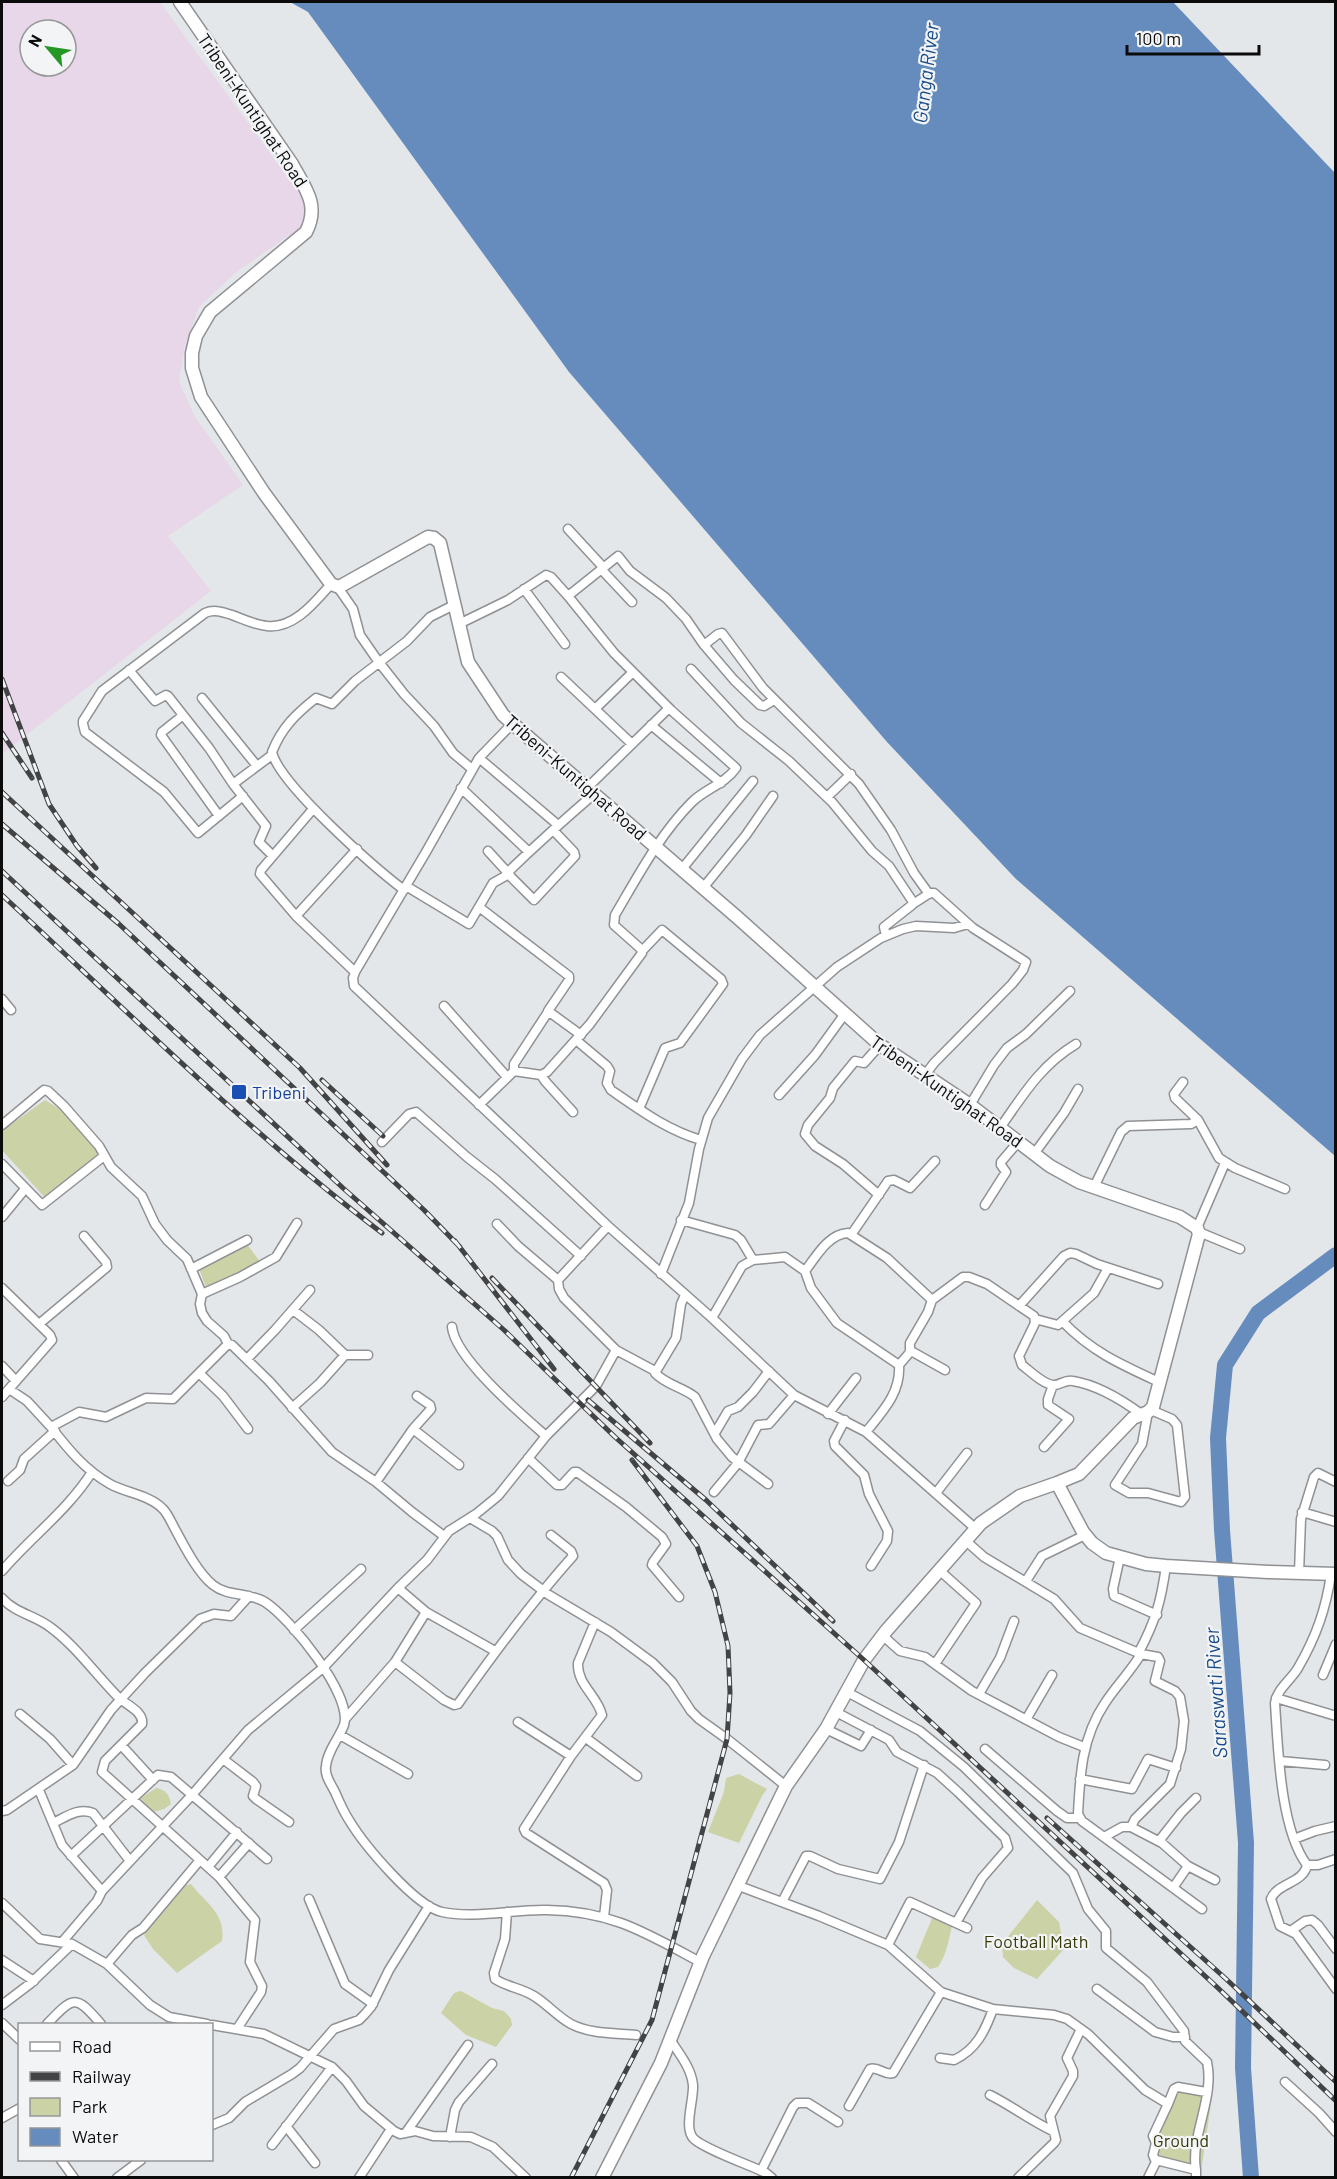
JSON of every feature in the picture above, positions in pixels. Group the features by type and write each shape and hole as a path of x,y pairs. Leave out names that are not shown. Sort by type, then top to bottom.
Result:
{"main road":[{"name":"Tribeni-Kuntighat Road","path":"180,2 292,164 313,209 312,221 306,232 210,312 196,336 192,353 192,368 201,396 264,493 334,585 428,537 434,538 440,543 468,662 503,715 880,1045 970,1105 1059,1172 1079,1182 1180,1217 1198,1230"},
{"path":"602,2178 661,2063 700,1962 786,1786 826,1730 864,1660 882,1635 981,1523 1020,1496 1079,1474 1133,1418 1147,1412 1160,1382 1198,1230"},
{"path":"1057,1484 1085,1535 1092,1544 1106,1553 1146,1564 1166,1566 1333,1574"}],"street":[{"path":"568,529 632,602"},
{"path":"568,596 618,556 630,571 666,598 686,619 704,645 734,680 760,705 764,706 774,700"},
{"path":"459,624 499,605 548,575 633,672 669,708 736,766 735,770 721,783 691,803 656,847 615,915 613,922 616,928 642,951"},
{"path":"243,796 198,833 164,792 85,732 83,721 102,691 209,611 222,612 270,627 297,617 334,585 353,609 360,635 378,661 404,694 434,726 453,753 472,769"},
{"path":"524,589 565,644"},
{"path":"233,784 272,754 294,715 316,698 332,704 378,661 407,640 430,617 454,604"},
{"path":"704,645 717,634 722,633 763,688 851,774 884,819 914,873 929,894"},
{"path":"691,669 741,723 789,761 827,797 872,851 889,866 912,899 912,904"},
{"path":"129,670 154,700 167,695 209,748 233,784 266,826 259,842 273,856"},
{"path":"595,709 633,672"},
{"path":"561,677 632,744"},
{"path":"202,698 256,765"},
{"path":"272,754 297,791 313,809 385,875 468,924 493,883 509,874 509,871 591,791 632,744 669,708"},
{"path":"182,716 161,735 219,816"},
{"path":"513,723 479,758 472,769 356,972 353,982 356,989 608,1226 712,1318 794,1395 866,1432 976,1529"},
{"path":"651,725 721,783"},
{"path":"479,758 555,827 575,856 537,898 532,899 488,851"},
{"path":"827,797 851,774"},
{"path":"682,870 753,782"},
{"path":"461,788 529,852"},
{"path":"703,888 740,843 773,796"},
{"path":"313,809 259,872 296,916 356,972"},
{"path":"296,916 357,849"},
{"path":"886,936 884,927 912,904 934,893 968,924 1025,961 1012,984 925,1075"},
{"path":"478,1105 510,1074 514,1064 570,979 479,907"},
{"path":"661,1274 689,1203 701,1140 708,1118 752,1044 781,1015 837,967 886,936 916,926 954,928 968,924"},
{"path":"444,1006 510,1074 541,1075 547,1072 578,1038 642,951 662,930 721,979 723,984 680,1043 665,1048 639,1110"},
{"path":"970,1105 993,1065 1006,1048 1026,1034 1070,991"},
{"path":"2,999 11,1010"},
{"path":"548,1012 607,1066 610,1071 607,1083 611,1090 673,1130 701,1140"},
{"path":"778,1095 815,1055 844,1015"},
{"path":"1000,1128 1025,1091 1049,1062 1076,1044"},
{"path":"879,1195 848,1168 816,1146 805,1134 808,1125 830,1098 833,1088 855,1062 864,1064 880,1045"},
{"path":"541,1075 573,1112"},
{"path":"1183,1082 1174,1094 1175,1098 1198,1120 1217,1156 1225,1162 1285,1189"},
{"path":"1034,1154 1064,1113 1078,1089"},
{"path":"2,1125 41,1091 46,1090 64,1106 94,1140 111,1167 142,1196 155,1224 167,1240 184,1256 202,1294 200,1304 205,1318 224,1336 228,1344 235,1347 247,1359 332,1452 376,1482 444,1536"},
{"path":"382,1142 409,1114 416,1112 581,1256"},
{"path":"1094,1187 1122,1132 1128,1126 1191,1124 1198,1120"},
{"path":"985,1205 1006,1172 1000,1165 1001,1162 1018,1142"},
{"path":"2,1164 42,1205 104,1156"},
{"path":"852,1235 890,1180 907,1188 913,1186 935,1161"},
{"path":"1225,1162 1198,1230 1240,1249"},
{"path":"2,1217 25,1189"},
{"path":"681,1220 735,1235 741,1240 753,1260"},
{"path":"202,1294 276,1257 297,1223"},
{"path":"497,1224 518,1246 558,1280 560,1293 564,1298 616,1350 656,1371 661,1379 695,1397 715,1433 738,1463 768,1484"},
{"path":"558,1280 608,1226"},
{"path":"805,1271 827,1244 837,1236 846,1233 887,1258 932,1299"},
{"path":"39,1324 107,1267 106,1262 84,1236"},
{"path":"191,1269 248,1240"},
{"path":"1019,1306 1064,1256 1070,1253 1158,1284"},
{"path":"712,1318 738,1271 753,1260 785,1257 805,1271 811,1288 831,1317 899,1365"},
{"path":"866,1432 886,1408 897,1387 899,1365 910,1351 910,1343 928,1312 932,1299 959,1278 969,1277 987,1284 1035,1319 1056,1326 1094,1293 1108,1268"},
{"path":"2,1288 50,1335 52,1340 2,1397"},
{"path":"247,1359 310,1290"},
{"path":"656,1371 676,1338 681,1304 685,1296"},
{"path":"293,1310 319,1330 345,1355 368,1355"},
{"path":"1035,1319 1019,1356 1019,1362 1053,1385 1073,1381 1176,1422 1185,1497 1181,1502 1148,1493 1129,1493 1115,1485 1142,1444 1147,1412"},
{"path":"1063,1322 1078,1338 1091,1347 1160,1382"},
{"path":"452,1327 459,1347 473,1364 508,1402 546,1436"},
{"path":"8,1481 20,1470 26,1456 53,1429 79,1412 106,1418 140,1400 173,1399 228,1344"},
{"path":"63,1941 97,1901 102,1891 255,1724 324,1667 427,1560 444,1536 498,1496 546,1436 596,1386 616,1350"},
{"path":"910,1351 945,1370"},
{"path":"292,1408 320,1383 345,1355"},
{"path":"2,1366 16,1381"},
{"path":"715,1433 729,1412 738,1407 753,1392 769,1371"},
{"path":"199,1373 223,1396 248,1429"},
{"path":"828,1414 856,1378"},
{"path":"1044,1447 1069,1419 1048,1405 1053,1385"},
{"path":"9,1389 27,1401 53,1429 70,1452 92,1473 110,1484 160,1506 186,1550 207,1579 224,1592 258,1598 271,1607 294,1630 324,1667 342,1701 346,1718"},
{"path":"714,1491 738,1463 758,1425 769,1424 794,1395"},
{"path":"376,1482 413,1429 431,1408 417,1396"},
{"path":"845,1420 834,1441 835,1446 864,1475 869,1494 888,1531 887,1541 871,1566"},
{"path":"413,1429 459,1466"},
{"path":"936,1493 967,1453"},
{"path":"528,1458 557,1485 562,1485 574,1472 577,1472 626,1507 662,1537 666,1544 652,1565 679,1597"},
{"path":"2,1571 31,1539 66,1508 92,1473"},
{"path":"1299,1573 1302,1512 1317,1474 1335,1482"},
{"path":"1302,1512 1335,1521"},
{"path":"470,1518 492,1531 513,1566 543,1591 595,1622 653,1663 672,1682 699,1719 786,1786"},
{"path":"395,1662 444,1700 454,1705 458,1704 495,1651 573,1554 551,1535"},
{"path":"1026,1581 1042,1556 1085,1535"},
{"path":"966,1541 984,1557 1060,1604 1080,1628 1160,1659 1155,1681 1175,1691 1180,1697 1184,1733 1170,1784 1135,1819 1131,1827"},
{"path":"1120,1557 1113,1589 1114,1596 1157,1615"},
{"path":"1079,1818 1084,1748 1104,1705 1140,1653 1157,1615 1162,1598 1166,1566"},
{"path":"294,1630 361,1569"},
{"path":"935,1664 976,1603 939,1570"},
{"path":"1333,1574 1317,1634 1295,1673 1276,1698 1280,1761 1286,1804 1294,1839 1307,1865 1304,1874 1272,1896 1278,1923 1296,1934 1335,1989"},
{"path":"398,1588 426,1612 495,1651"},
{"path":"2,1811 39,1790 73,1765 120,1699 200,1619 214,1614 231,1616 249,1596"},
{"path":"2,1598 14,1609 42,1621 58,1634 120,1699 140,1714 143,1720 139,1729 105,1761 102,1772 219,1877 255,1920 250,1962 262,1986 261,1992 237,2029"},
{"path":"426,1612 395,1662 346,1718 328,1757 326,1770 349,1820 396,1877 429,1906 440,1911 460,1914 548,1910 589,1913 633,1926 700,1962"},
{"path":"595,1622 578,1668 581,1681 602,1714 571,1756 524,1829 526,1833 604,1882 608,1890 604,1917"},
{"path":"979,1694 1000,1658 1014,1622"},
{"path":"882,1635 900,1651 922,1655 979,1694 1084,1748"},
{"path":"1323,1675 1335,1644"},
{"path":"1027,1718 1052,1675"},
{"path":"847,1692 907,1724 941,1748 964,1767 1073,1873 1088,1909 1106,1931 1106,1948 1147,1982 1184,2031 1186,2042 1207,2062 1209,2068 1206,2092 1202,2122 1194,2153 1196,2174 1156,2160 1153,2155 1156,2144 1152,2138 1174,2089 1178,2087 1206,2092"},
{"path":"1276,1698 1335,1716"},
{"path":"836,1712 891,1741 897,1752 924,1765 958,1792 1005,1838 1008,1848 982,1878 956,1923"},
{"path":"20,1714 50,1739 73,1765"},
{"path":"518,1722 571,1756"},
{"path":"826,1730 861,1746 871,1730"},
{"path":"340,1735 408,1773"},
{"path":"586,1738 637,1776"},
{"path":"122,1746 153,1780"},
{"path":"985,1749 1057,1811 1067,1818 1079,1818 1202,1909"},
{"path":"223,1759 253,1782 256,1786 253,1796 256,1799 289,1822"},
{"path":"1080,1779 1132,1789 1148,1759 1176,1768"},
{"path":"1280,1761 1325,1765"},
{"path":"782,1902 806,1856 838,1869 880,1879 899,1842 924,1765"},
{"path":"71,1856 158,1775 171,1777 267,1859"},
{"path":"39,1790 62,1845 102,1891"},
{"path":"1159,1841 1196,1798"},
{"path":"53,1823 78,1811 86,1810 93,1813 105,1825 130,1860"},
{"path":"1294,1839 1335,1826"},
{"path":"1104,1837 1122,1827 1131,1827 1159,1841 1188,1866 1215,1880"},
{"path":"208,1868 237,1832"},
{"path":"219,1877 249,1844"},
{"path":"1307,1865 1318,1865 1335,1859"},
{"path":"107,1965 200,1860"},
{"path":"1173,1888 1188,1866"},
{"path":"739,1886 888,1945 941,1992 993,2009 1060,2016 1081,2029 1145,2090 1168,2104"},
{"path":"309,1899 345,1984 373,2004"},
{"path":"888,1945 910,1902 967,1928"},
{"path":"2,1903 40,1939 72,1944 107,1965 167,2021 187,2023"},
{"path":"213,2125 229,2118 245,2102 300,2068 334,2029 359,2020 373,2004 389,1970 429,1906"},
{"path":"507,1912 505,1939 494,1973 495,1979 534,1996 570,2024 586,2030 636,2035"},
{"path":"1292,1930 1305,1921 1312,1920 1335,1949"},
{"path":"2,2005 34,1981 72,1944"},
{"path":"2,1960 34,1981"},
{"path":"1096,1989 1155,2032 1173,2037 1185,2037"},
{"path":"849,2106 870,2069 875,2068 889,2074 892,2073 941,1992"},
{"path":"50,2023 70,2002 83,2004 99,2023"},
{"path":"940,2058 954,2060 975,2046 987,2027 993,2009"},
{"path":"2,2023 18,2038"},
{"path":"213,2025 264,2034 310,2055 332,2067 346,2081 364,2106 391,2129 400,2133 415,2131 433,2136 471,2137 501,2154 526,2178"},
{"path":"1018,2178 1052,2147 1056,2140 1050,2120 1051,2112 1073,2076 1067,2058 1081,2029"},
{"path":"670,2039 692,2077 690,2134 699,2142 772,2178"},
{"path":"407,2131 468,2045"},
{"path":"450,2137 455,2110 459,2102 492,2064"},
{"path":"272,2145 332,2067"},
{"path":"1285,2082 1319,2113 1335,2132"},
{"path":"990,2095 1007,2103 1030,2121 1053,2131"},
{"path":"761,2171 797,2103 808,2103 838,2122"},
{"path":"2,2118 18,2110"},
{"path":"286,2126 315,2163"},
{"path":"359,2178 391,2129"},
{"path":"1148,2178 1156,2160"},
{"path":"62,2161 74,2178"},
{"path":"117,2178 140,2161"}],"shaded area":[{"path":"2,2 160,2 309,207 300,228 235,273 199,307 185,345 179,381 194,415 243,485 168,536 211,591 2,754"}],"green space":[{"path":"45,1100 71,1118 86,1132 101,1159 46,1199 2,1150 2,1131"},
{"path":"243,1239 261,1263 207,1290 198,1266"},
{"path":"739,1774 767,1789 739,1843 708,1832 724,1792 726,1778"},
{"path":"156,1788 166,1793 171,1804 154,1812 146,1807 141,1798"},
{"path":"191,1884 218,1916 221,1923 222,1941 177,1973 153,1949 144,1935 183,1886"},
{"name":"Football Math","path":"1037,1900 1059,1922 1064,1949 1037,1979 1014,1968 1003,1957 1002,1944"},
{"path":"933,1916 953,1923 946,1951 938,1967 930,1969 916,1957"},
{"path":"461,1991 492,2008 504,2011 511,2019 512,2025 496,2047 466,2035 441,2013 454,1993"},
{"name":"Ground","path":"1176,2089 1212,2097 1201,2172 1149,2156"}],"water":[{"name":"Ganga River","path":"290,2 1173,2 1335,173 1335,1156 1016,879 887,742 569,372 308,12"}],"waterway":[{"name":"Saraswati River","path":"1251,2178 1243,2068 1246,1843 1222,1530 1218,1438 1225,1365 1258,1313 1336,1255"}],"railway":[{"path":"2,679 49,804 77,846 96,868"},
{"path":"2,733 32,778"},
{"path":"2,792 300,1068 387,1165"},
{"path":"2,824 119,924 424,1210 460,1247"},
{"path":"2,871 343,1188 504,1330 615,1437 864,1660 1218,1988 1336,2101"},
{"path":"2,895 235,1112 382,1233"},
{"path":"322,1080 383,1136"},
{"path":"455,1241 554,1369"},
{"path":"492,1278 650,1443"},
{"path":"588,1400 706,1500 833,1621"},
{"path":"571,2178 652,2020 727,1739 730,1693 728,1646 715,1592 697,1546 632,1460"},
{"path":"1047,1818 1225,1978 1336,2082"}],"place":[{"name":"Tribeni","path":"239,1092"}]}
